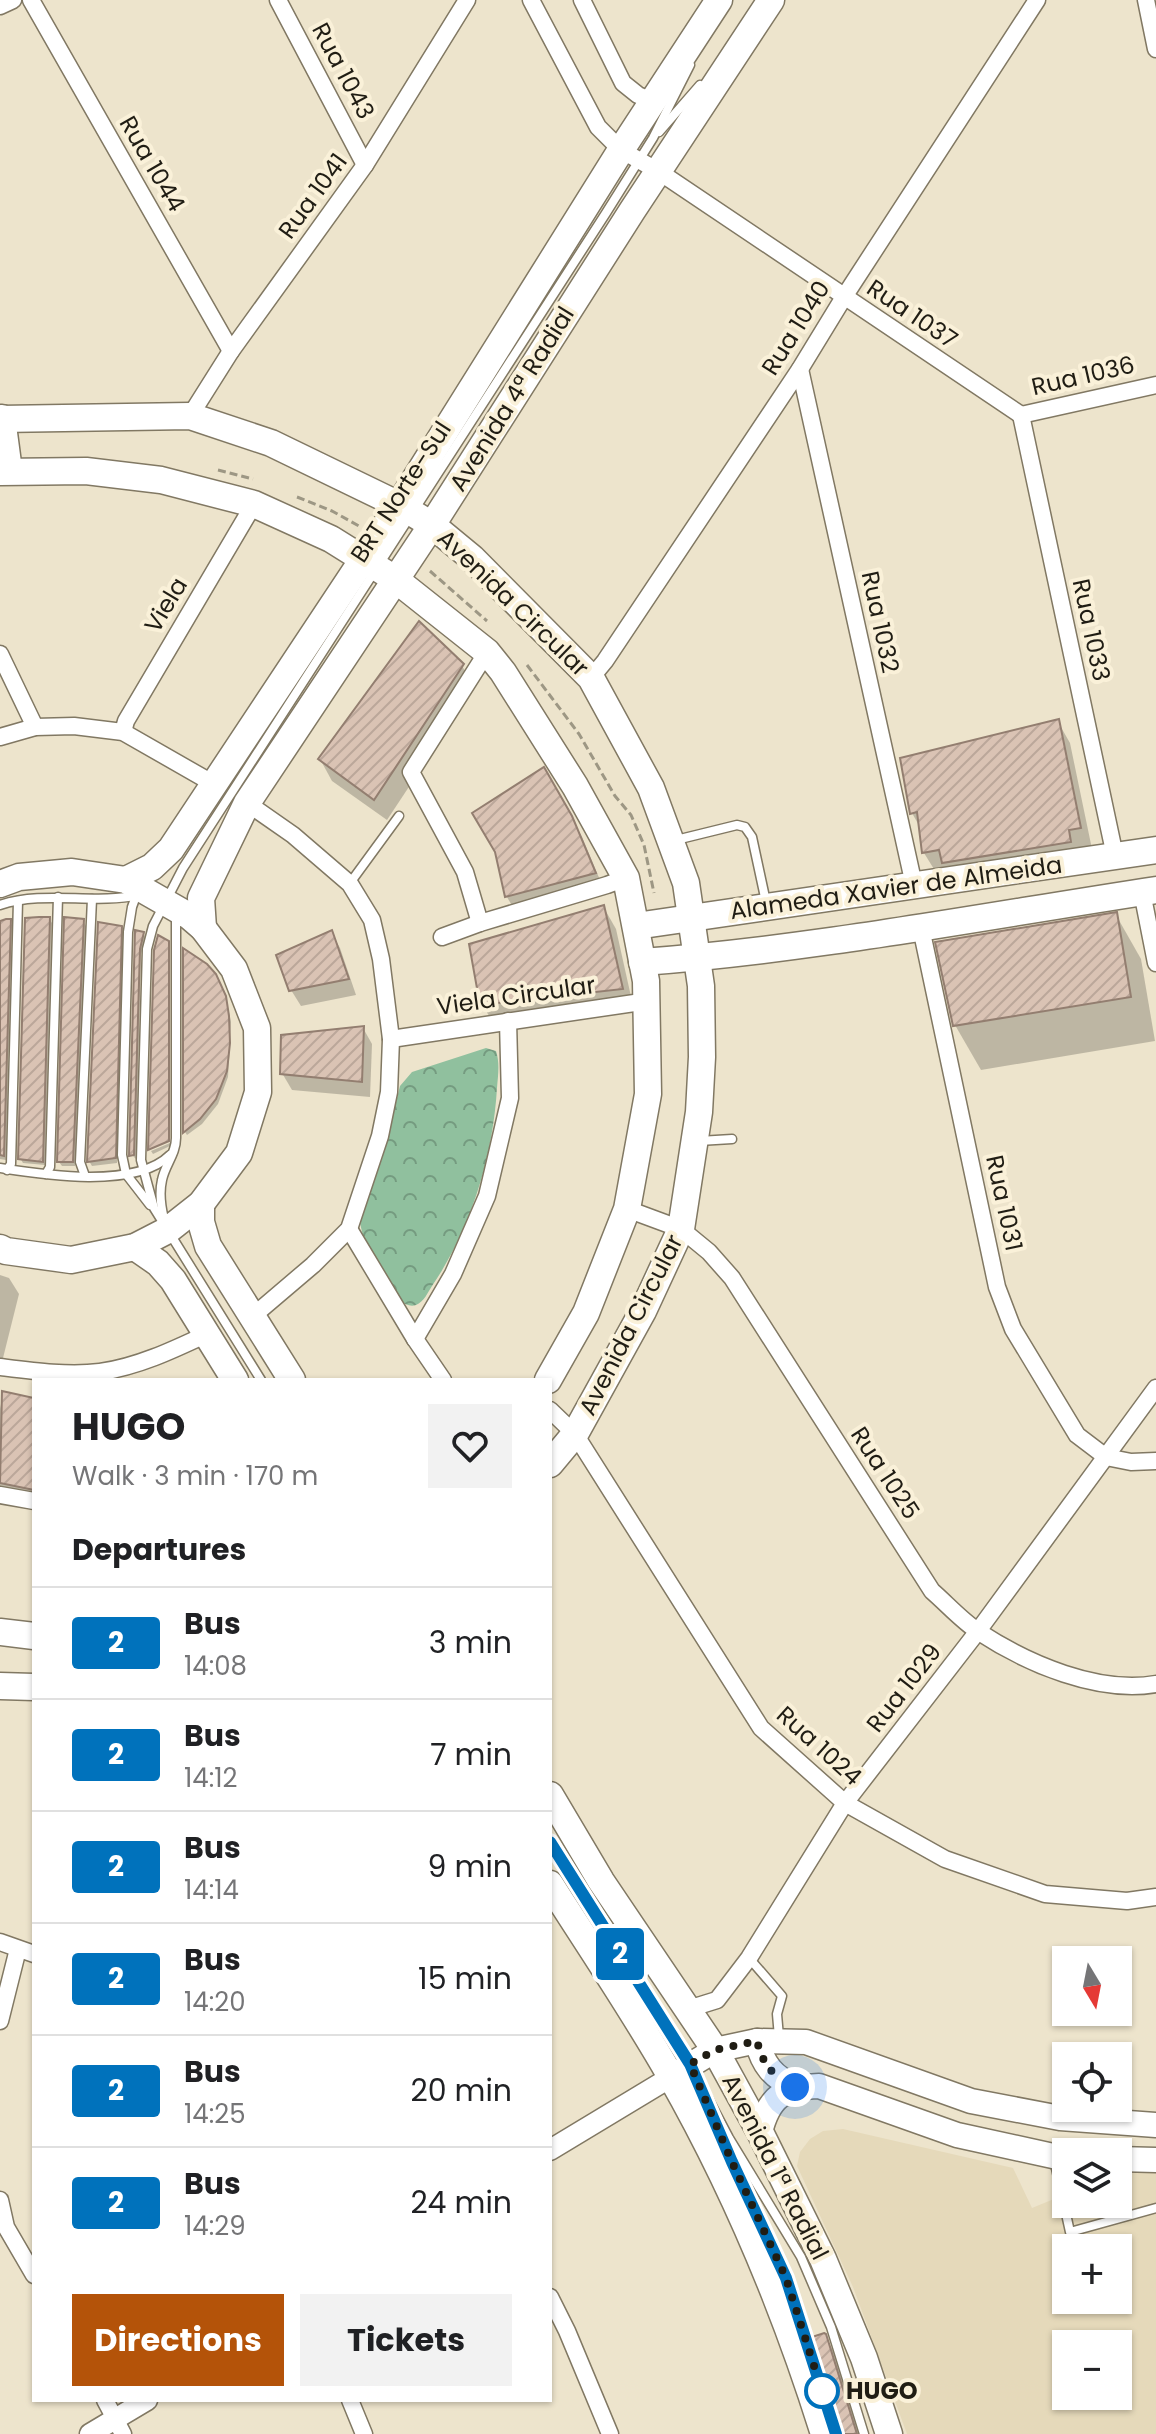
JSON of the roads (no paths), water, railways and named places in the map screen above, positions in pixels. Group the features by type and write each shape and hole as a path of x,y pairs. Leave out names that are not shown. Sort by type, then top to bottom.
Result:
{"main road":[{"name":"Avenida 4ª Radial","path":"203,928 201,898 247,803 374,614 378,567 639,161 652,101 719,0"},
{"name":"Avenida 4ª Radial","path":"150,895 152,867 171,849 214,784 378,567 639,161 771,0"},
{"name":"Avenida Circular","path":"1,418 190,416 271,443 414,514 472,558 591,678 651,788 686,883 701,986 699,1112 681,1229 643,1311 575,1434 552,1462"},
{"path":"1,418 4,472"},
{"name":"Avenida Circular","path":"4,472 86,471 161,480 254,504 331,539 378,567 487,652 575,786 626,878 648,1001 648,1094 627,1209 586,1313 549,1378"},
{"name":"Alameda Xavier de Almeida","path":"636,926 1156,850"},
{"path":"0,1248 71,1260 135,1247 161,1219 201,1204 239,1153 258,1092 257,1028 234,969 203,928 150,895 72,872 9,882"},
{"name":"Alameda Xavier de Almeida","path":"642,962 697,958 921,928 1149,891"},
{"path":"201,1204 201,1222 208,1246 291,1378"},
{"path":"135,1247 158,1263 173,1280 234,1378"},
{"path":"0,1632 32,1636"},
{"path":"0,1686 32,1687"},
{"name":"Avenida 1ª Radial","path":"552,1798 601,1881 715,2050 760,2132 823,2259 864,2358 889,2434"},
{"path":"552,1887 680,2071 796,2346 824,2434"},
{"path":"680,2071 715,2050 768,2042 806,2042 971,2101 1060,2118 1151,2125"},
{"path":"768,2042 761,2057 769,2070 795,2087"},
{"path":"760,2132 763,2117 776,2098 795,2087 819,2086 957,2135 1052,2155"},
{"path":"1058,2138 1084,2131 1151,2125"},
{"path":"1132,2159 1156,2160"}],"street":[{"path":"0,6 13,0"},
{"name":"Rua 1044","path":"31,0 231,351"},
{"name":"Rua 1043","path":"278,0 365,165"},
{"name":"Rua 1041","path":"190,416 231,351 365,165 467,0"},
{"name":"Rua 1037","path":"531,0 598,127 639,161 1021,415"},
{"path":"582,0 623,83 652,101"},
{"name":"Rua 1040","path":"591,678 800,369 1037,0"},
{"path":"1146,0 1156,49"},
{"name":"Rua 1032","path":"800,369 914,885"},
{"name":"Rua 1036","path":"1021,415 1156,385"},
{"name":"Rua 1033","path":"1021,415 1115,856"},
{"name":"Viela","path":"123,732 126,721 254,504"},
{"path":"480,923 465,872 411,772 487,652"},
{"path":"0,654 35,727"},
{"path":"0,737 35,727 74,726 123,732 214,784"},
{"path":"247,803 293,835 350,884 372,920 381,959 391,1039 389,1092 380,1136 349,1229 313,1265 253,1316"},
{"path":"442,937 626,878"},
{"path":"1149,891 1156,963"},
{"name":"Rua 1031","path":"921,928 997,1287 1013,1329 1077,1435 1106,1457"},
{"name":"Viela Circular","path":"391,1039 648,1001"},
{"path":"415,1339 453,1274 487,1196 510,1098 508,1021"},
{"name":"Rua 1025","path":"627,1209 681,1229 709,1252 732,1278 932,1591 978,1631 1039,1664 1095,1683 1156,1684"},
{"path":"349,1229 442,1378"},
{"path":"0,1367 103,1376 207,1334"},
{"name":"Rua 1029","path":"688,2009 717,2000 749,1958 845,1803 978,1631 1156,1388"},
{"name":"Rua 1024","path":"552,1412 575,1434 761,1728 845,1803 945,1859 1045,1894 1127,1901 1156,1897"},
{"path":"1106,1457 1131,1462 1156,1461"},
{"path":"0,1495 32,1501"},
{"path":"0,1942 26,1951 0,2021"},
{"path":"552,2149 680,2071"},
{"path":"0,2200 6,2227 32,2272"},
{"path":"552,2301 610,2434"},
{"path":"106,2402 120,2427"},
{"path":"90,2434 120,2427 145,2402"},
{"path":"351,2402 364,2434"}],"lane":[{"path":"706,39 731,0"},
{"path":"713,69 761,0"},
{"path":"639,161 697,52"},
{"path":"653,138 705,80"},
{"name":"BRT Norte-Sul","path":"183,868 378,567"},
{"path":"350,884 399,816"},
{"path":"671,841 737,825 745,827 752,837 767,908"},
{"path":"9,882 58,897 118,899 150,895 183,868"},
{"path":"121,1175 128,932 132,907 171,882 183,868"},
{"path":"0,905 9,882"},
{"path":"4,1169 11,1164 17,928 9,882"},
{"path":"150,895 176,1149 162,1180 161,1219"},
{"path":"150,895 153,926 147,949 141,1160 161,1219"},
{"path":"46,1174 50,1163 58,897"},
{"path":"85,1176 80,1162 92,899"},
{"path":"694,1141 732,1139"},
{"path":"4,1169 85,1176 121,1175 143,1171 164,1161 176,1149"},
{"path":"121,1175 133,1184 161,1219 260,1378"},
{"path":"552,1846 732,2162 786,2278 808,2348"},
{"path":"749,1958 782,1996 768,2042"},
{"path":"680,2071 729,2138 808,2270 831,2327 864,2434"},
{"path":"1132,2215 1156,2208"},
{"path":"1066,2218 1070,2232 1120,2218"}],"place":[{"name":"HUGO","path":"822,2391"}]}
